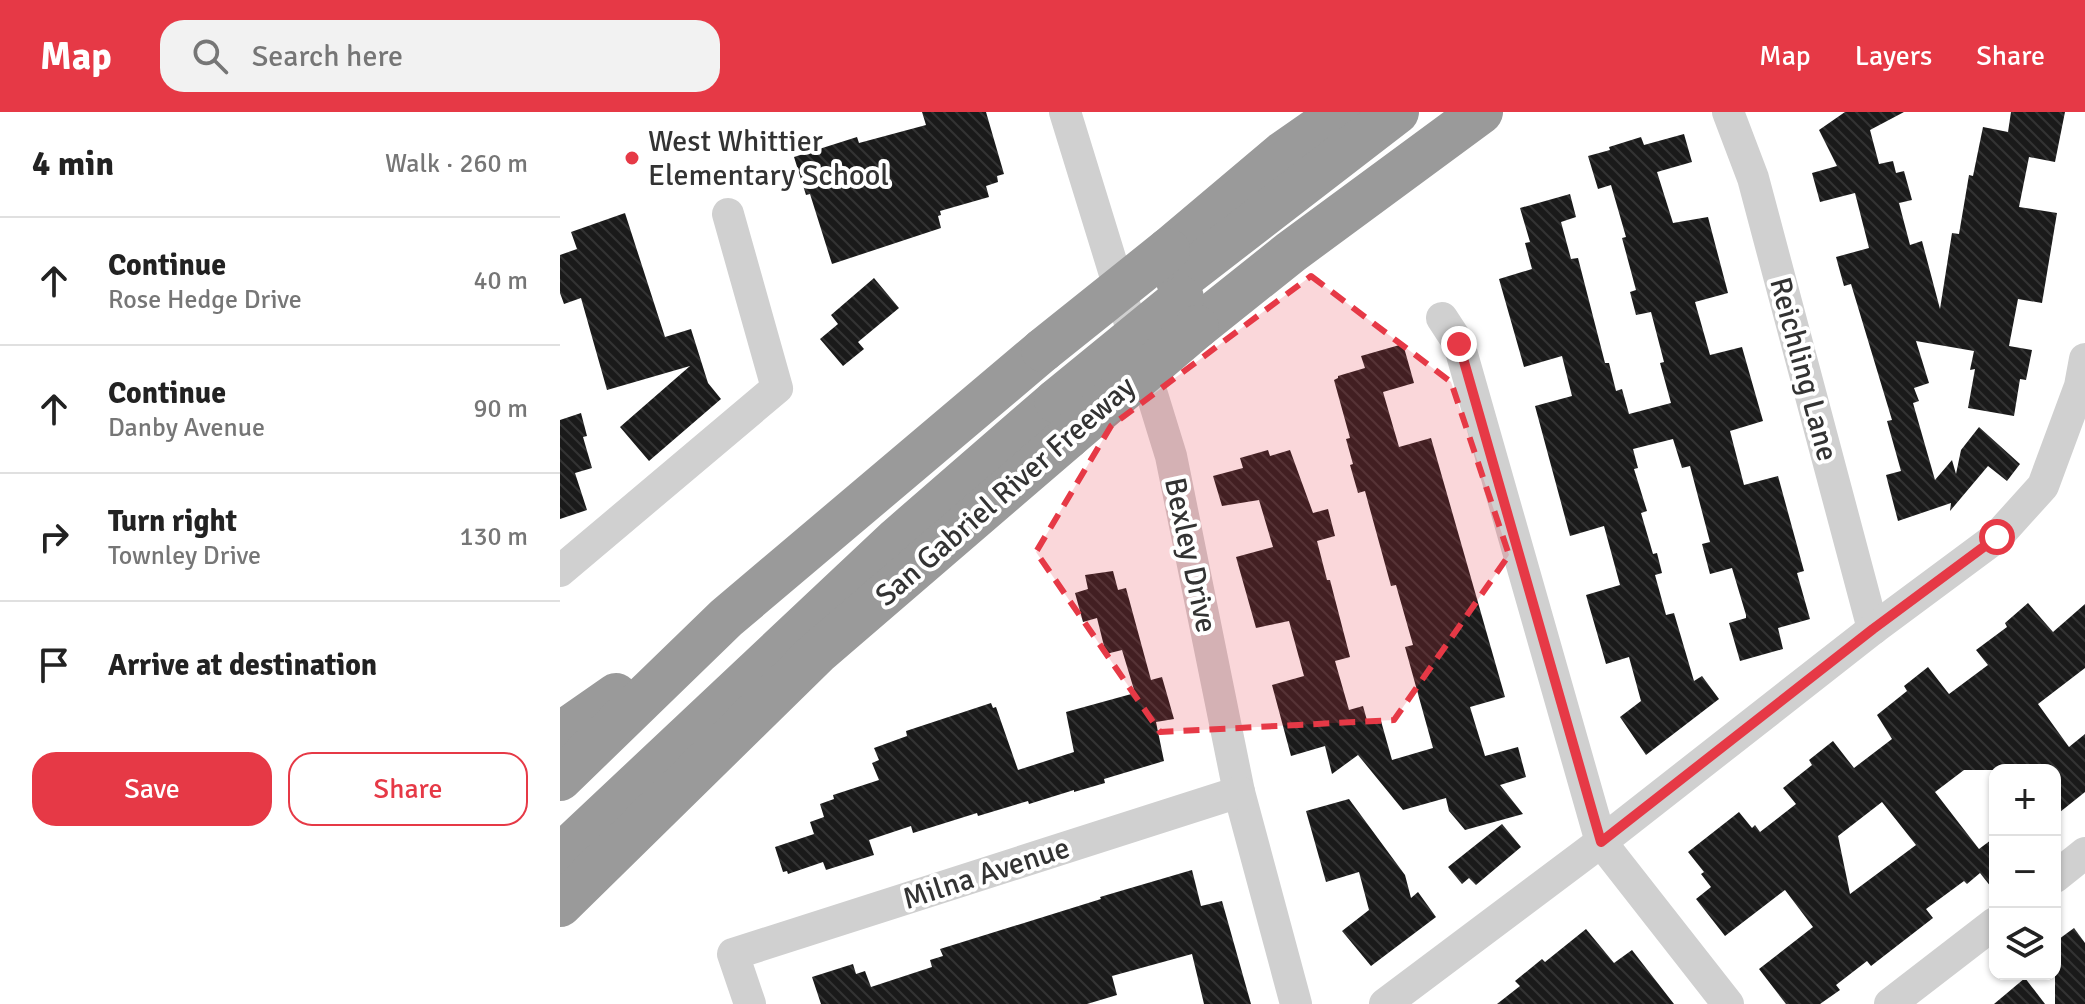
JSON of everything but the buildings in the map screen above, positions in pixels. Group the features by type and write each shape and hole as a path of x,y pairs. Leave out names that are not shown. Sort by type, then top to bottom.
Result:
{"highway":[{"name":"San Gabriel River Freeway","path":"560,779 726,618 1055,392 1181,289 1283,153 1342,112"},
{"path":"1181,289 1397,112"},
{"name":"San Gabriel River Freeway","path":"560,905 818,652 1055,392 1181,289 1291,252 1481,112"},
{"path":"560,828 916,498 1055,392"},
{"path":"560,856 1055,392"},
{"path":"560,734 726,618"}],"street":[{"name":"Bexley Drive","path":"1065,112 1171,456 1239,792 1296,1004"},
{"name":"Reichling Lane","path":"1728,112 1753,178 1873,629"},
{"path":"560,571 777,388 728,214"},
{"path":"1442,318 1459,344 1601,842 1728,1004"},
{"path":"1385,1004 1997,537 2043,486 2080,386 2085,359"},
{"name":"Milna Avenue","path":"750,1004 733,954 1239,792"},
{"path":"2061,872 2085,853"},
{"path":"1890,1004 1989,928"}],"highlighted area":[{"path":"1311,276 1451,382 1509,555 1394,720 1160,732 1036,552 1111,426"}],"place":[{"name":"West Whittier Elementary School","path":"632,158"}],"route":[{"path":"1459,344 1601,842 1873,629 1997,537"}]}
